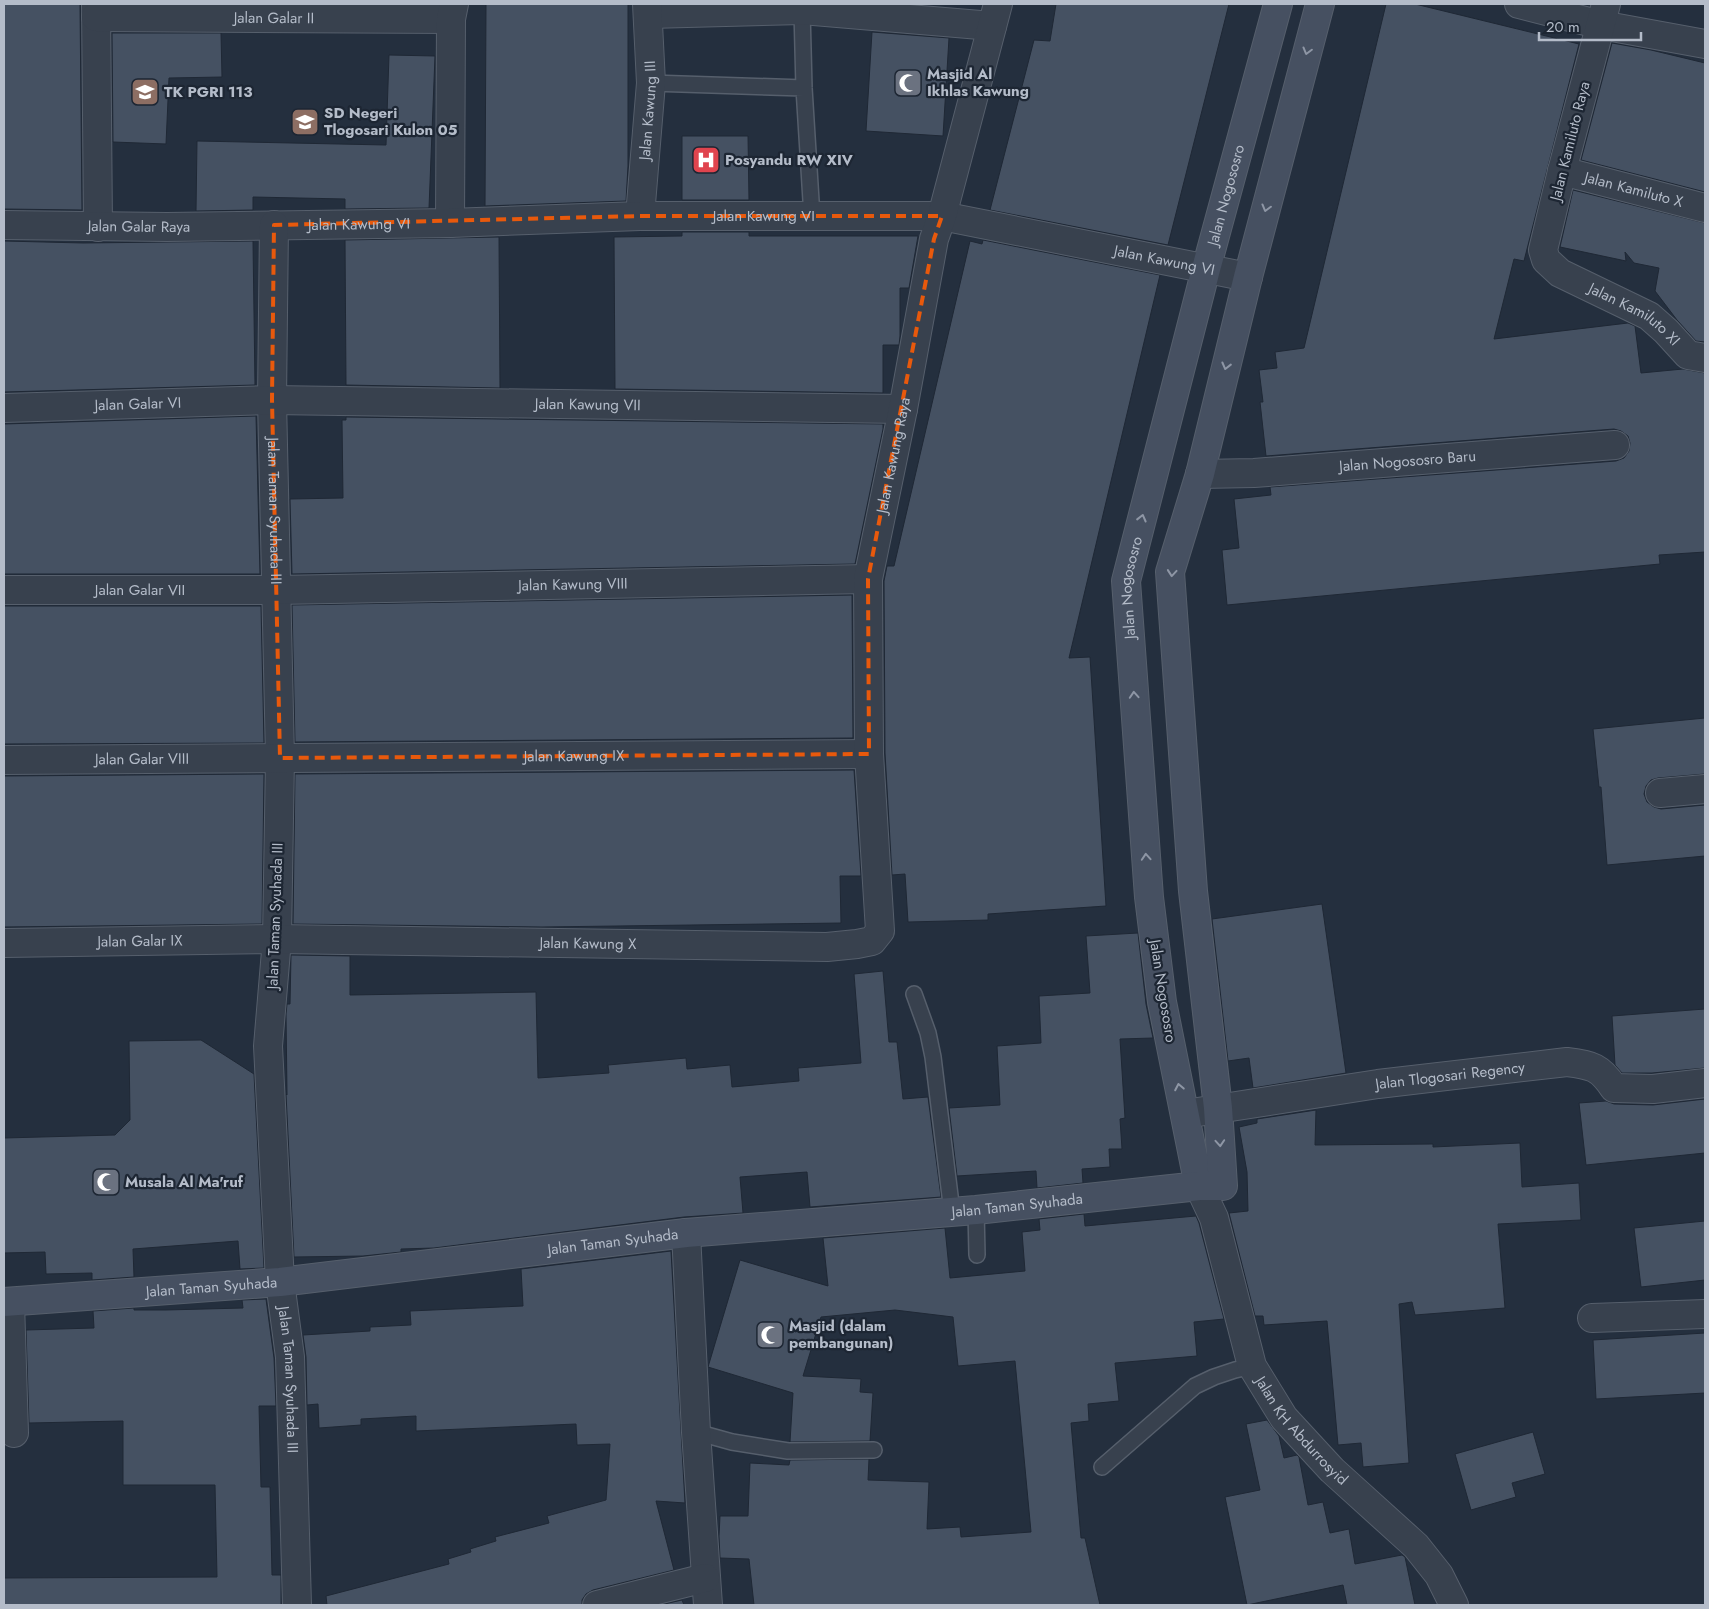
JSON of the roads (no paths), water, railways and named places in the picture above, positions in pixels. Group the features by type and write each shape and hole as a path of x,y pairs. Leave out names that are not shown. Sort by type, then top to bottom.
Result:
{"street":[{"name":"Jalan Nogososro","path":"1211,1186 1185,1114 1162,1002 1149,897 1126,581 1206,269 1278,4"},
{"path":"1211,1186 1218,1108 1192,891 1170,572 1200,474 1248,277 1320,4"},
{"path":"1518,4 1603,14 1705,44"},
{"path":"648,9 803,7 995,15"},
{"name":"Jalan Kawung III","path":"640,216 651,83 648,9"},
{"name":"Jalan Galar II","path":"98,227 96,10 452,11"},
{"path":"450,223 452,11"},
{"name":"Jalan Kamiluto Raya","path":"1560,273 1546,260 1543,250 1603,14"},
{"name":"Jalan Kawung Raya","path":"879,916 869,754 868,579 903,408 934,239 942,216 995,15"},
{"name":"Jalan Kamiluto X","path":"1562,171 1705,208"},
{"name":"Jalan Kawung VI","path":"274,226 450,223 640,216 942,216 1248,277"},
{"name":"Jalan Galar Raya","path":"4,224 98,227 274,226"},
{"name":"Jalan Taman Syuhada III","path":"274,226 272,400 280,758 275,964 268,1046 280,1282 290,1357 297,1605"},
{"name":"Jalan Kamiluto XI","path":"1560,273 1649,316 1688,354 1705,358"},
{"name":"Jalan Kawung VII","path":"272,400 903,408"},
{"name":"Jalan Galar VI","path":"4,408 272,400"},
{"name":"Jalan Nogososro Baru","path":"1200,474 1254,473 1615,444"},
{"name":"Jalan Kawung VIII","path":"276,590 868,579"},
{"name":"Jalan Galar VII","path":"4,590 276,590"},
{"name":"Jalan Kawung IX","path":"280,758 869,754"},
{"name":"Jalan Galar VIII","path":"4,760 280,758"},
{"path":"1660,793 1705,789"},
{"path":"1149,897 1192,891"},
{"name":"Jalan Kawung X","path":"275,964 827,947 857,944 872,940 880,931 879,916"},
{"name":"Jalan Galar IX","path":"4,943 275,964"},
{"name":"Jalan Tlogosari Regency","path":"1185,1114 1378,1084 1567,1062 1585,1064 1603,1072 1614,1088 1653,1089 1705,1083"},
{"name":"Jalan Taman Syuhada","path":"7,1302 280,1282 686,1233 964,1211 1211,1186"},
{"name":"Jalan KH Abdurrosyid","path":"1211,1186 1214,1218 1252,1366 1284,1418 1332,1470 1416,1546 1439,1575 1454,1605"},
{"path":"686,1233 696,1432 708,1605"},
{"path":"7,1302 14,1433"},
{"path":"1592,1318 1705,1314"},
{"path":"597,1605 705,1578"}],"lane":[{"path":"803,7 804,88 812,217"},
{"path":"651,83 804,88"},
{"path":"914,994 928,1033 964,1211 977,1255"},
{"path":"1102,1467 1195,1386 1214,1377 1252,1366"},
{"path":"696,1432 732,1442 788,1451 874,1450"}],"place":[{"name":"Masjid Al Ikhlas Kawung","path":"908,83"},
{"name":"TK PGRI 113","path":"145,92"},
{"name":"SD Negeri Tlogosari Kulon 05","path":"305,122"},
{"name":"Posyandu RW XIV","path":"706,160"},
{"name":"Musala Al Ma'ruf","path":"106,1182"},
{"name":"Masjid (dalam pembangunan)","path":"770,1335"}]}
